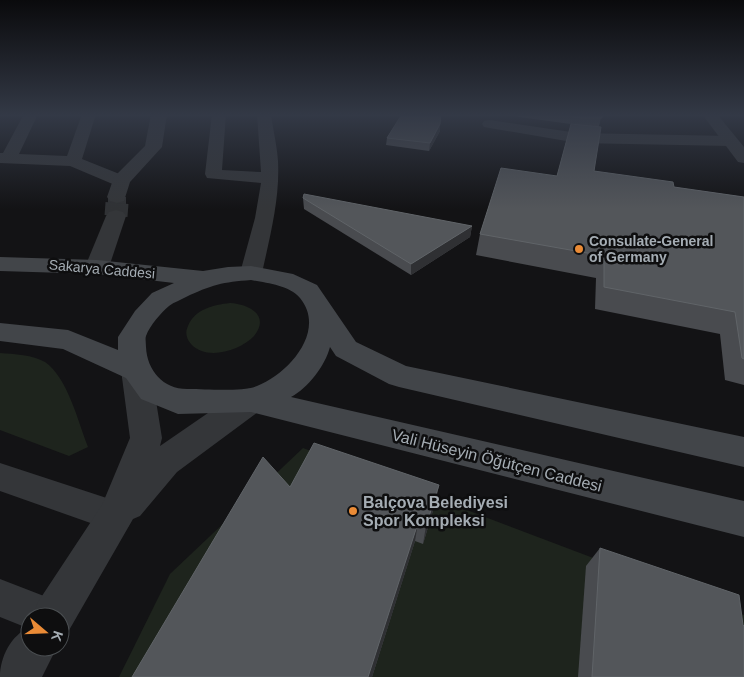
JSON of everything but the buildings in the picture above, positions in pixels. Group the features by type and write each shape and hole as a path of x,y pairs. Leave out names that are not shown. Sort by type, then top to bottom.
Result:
{"main road":[{"name":"Sakarya Caddesi","path":"0,264 97,267 203,279"},
{"path":"321,311 322,333 314,355 301,372 285,386 265,396 251,400 178,402 152,390 136,370 132,353 132,337 144,317 161,299 203,279 228,274 252,273 284,279 308,291 346,349 399,376 744,452"},
{"path":"0,332 68,340 136,370"},
{"name":"Vali Hüseyin Öğütçen Caddesi","path":"251,400 744,519"}],"street":[{"path":"97,267 118,198 154,146"},
{"path":"734,146 744,158"},
{"path":"116,516 146,438 136,370"},
{"path":"59,607 116,516 165,461 251,400"}],"lane":[{"path":"11,146 4,157 73,162 118,198"},
{"path":"73,162 79,146"},
{"path":"216,146 213,174 269,178"},
{"path":"252,273 264,217 269,178 270,161 268,146"},
{"path":"0,477 116,516"},
{"path":"0,598 23,607"}],"shaded area":[{"path":"230,303 250,308 259,317 259,329 254,336 232,350 214,353 197,349 187,337 186,330 191,320 205,309"},
{"path":"0,353 35,358 45,362 53,369 66,389 88,447 69,456 0,430"},
{"name":"Balçova Belediyesi Spor Kompleksi","path":"303,448 744,615 744,677 119,677 170,574"}],"tunnel":[{"path":"117,197 117,203"},
{"path":"116,216 117,203"}],"place":[{"name":"Consulate-General of Germany","path":"579,249"},
{"name":"Balçova Belediyesi Spor Kompleksi","path":"353,511"}]}
